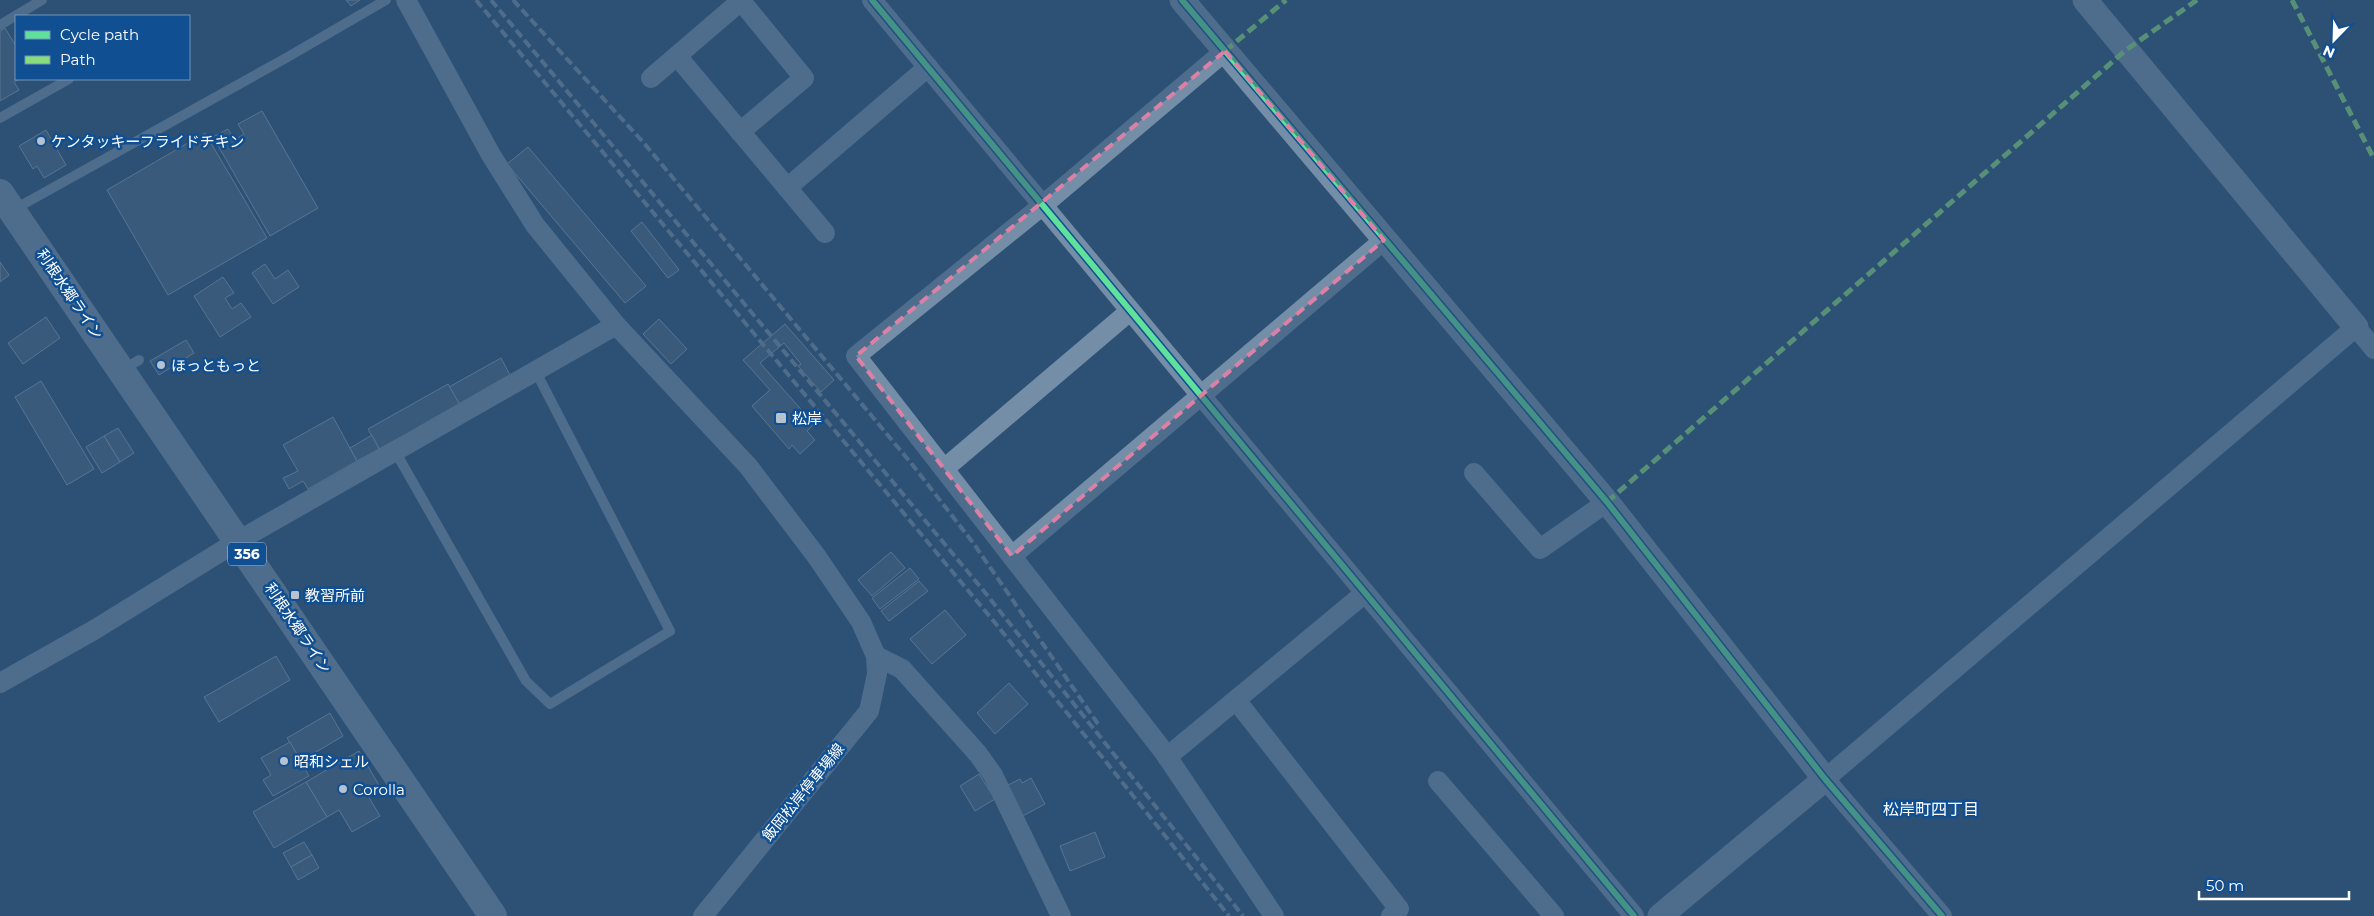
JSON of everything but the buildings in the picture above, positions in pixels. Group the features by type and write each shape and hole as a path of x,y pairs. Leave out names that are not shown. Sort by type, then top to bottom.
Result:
{"highway":[{"name":"利根水郷ライン","path":"6,201 130,365 238,541 493,916"}],"street":[{"path":"406,0 491,155 535,225 616,324 748,466 816,556 861,622 876,656 902,668 978,754 993,775 1061,916"},
{"path":"872,0 1634,916"},
{"path":"1182,0 1606,502 1825,778 1942,916"},
{"path":"2085,0 2374,349"},
{"path":"651,78 742,1 804,78 740,132"},
{"path":"1225,51 1043,205 856,356 1168,757 1274,916"},
{"path":"677,56 825,233"},
{"path":"787,188 928,67"},
{"path":"1012,556 1384,240"},
{"path":"944,469 1130,310"},
{"path":"0,683 94,630 238,541 616,324"},
{"path":"1660,916 2356,327"},
{"path":"1474,473 1540,549 1606,502"},
{"path":"1168,757 1365,593"},
{"name":"飯岡松岸停車場線","path":"703,916 869,711 877,674 876,656"},
{"path":"1236,700 1399,909 1392,916"},
{"path":"1438,781 1554,916"}],"lane":[{"path":"17,15 42,0"},
{"path":"6,201 194,107 286,58 386,0"},
{"path":"0,25 15,16"},
{"path":"0,118 67,80"},
{"path":"395,451 526,682 550,704 670,631 536,370"}],"highlighted area":[{"path":"1225,51 1384,240 1012,556 856,356"}],"railway":[{"path":"476,0 996,624 1229,916"},
{"path":"491,0 983,590 1243,916"},
{"path":"513,0 643,142 911,463 974,544 1098,724"}],"marked path":[{"path":"1225,51 1286,0"},
{"path":"1607,502 2126,50 2197,0"},
{"path":"2292,0 2374,159"}],"cycle path":[{"path":"872,0 1634,916"},
{"path":"1182,0 1607,502 1825,779 1942,916"}],"place":[{"name":"ケンタッキーフライドチキン","path":"41,141"},
{"name":"ほっともっと","path":"161,365"},
{"name":"松岸","path":"781,418"},
{"name":"教習所前","path":"295,595"},
{"name":"昭和シェル","path":"284,761"},
{"name":"Corolla","path":"343,789"}],"district":[{"name":"松岸町四丁目","path":"1931,809"}]}
